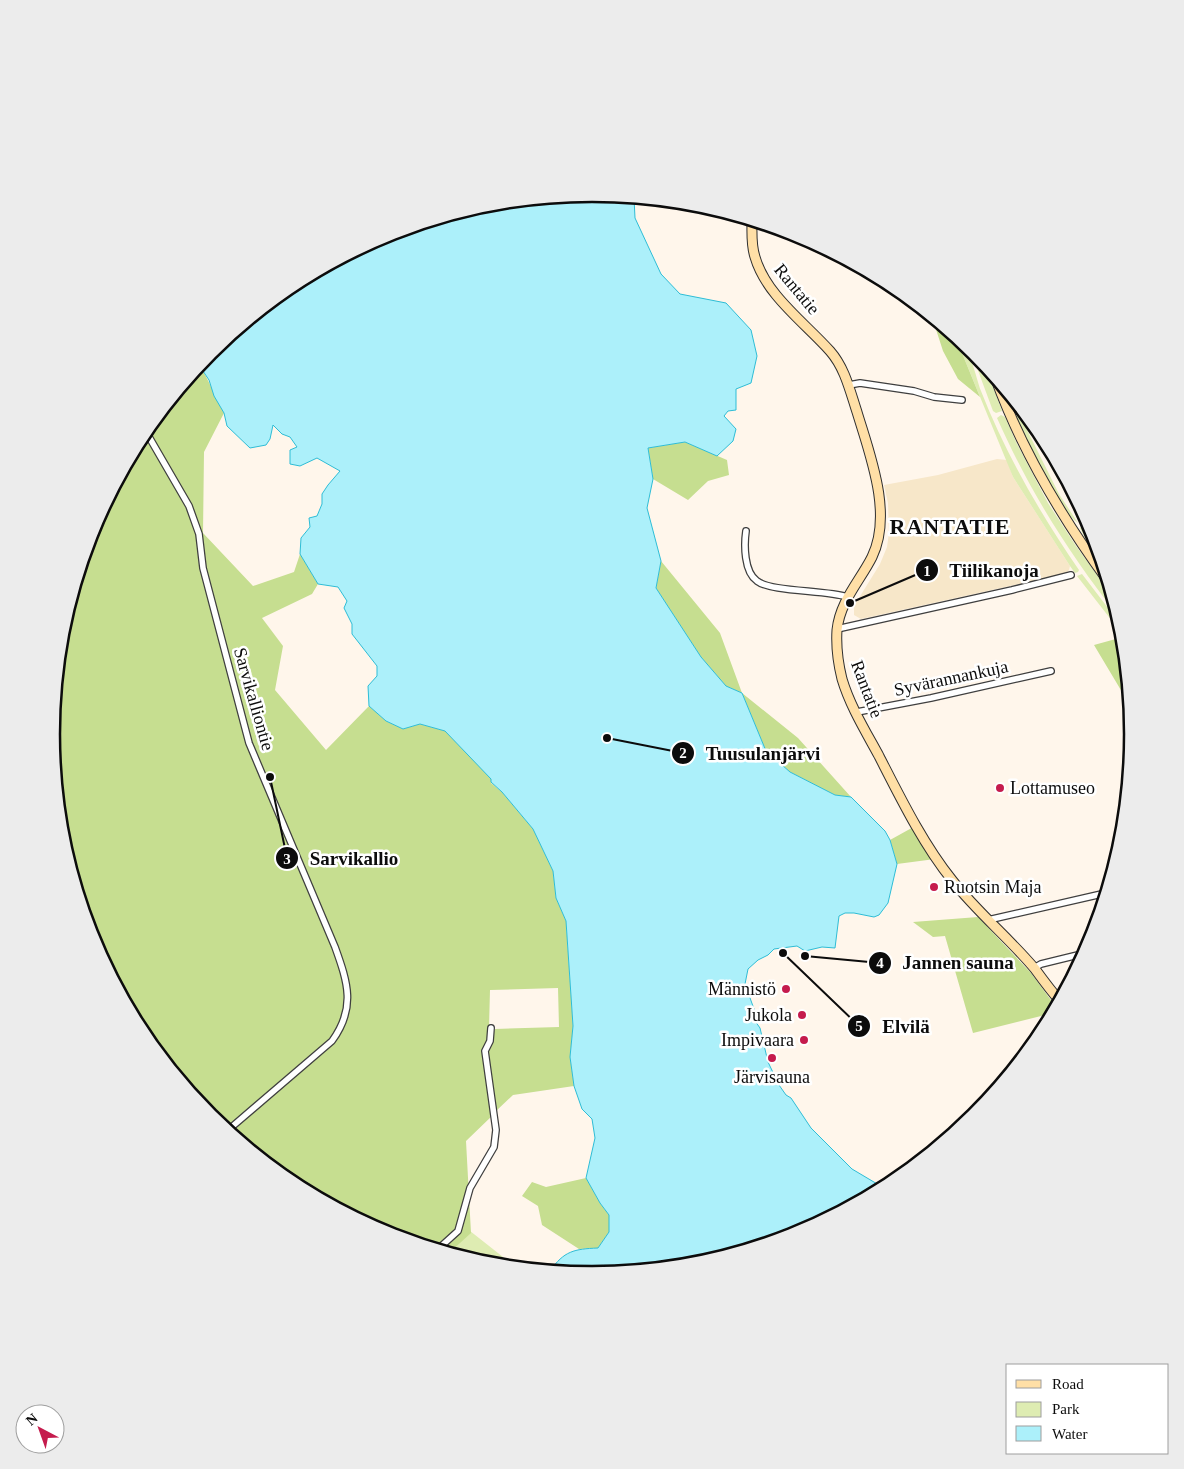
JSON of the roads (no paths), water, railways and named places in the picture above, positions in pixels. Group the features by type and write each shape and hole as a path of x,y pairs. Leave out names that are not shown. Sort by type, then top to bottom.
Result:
{"street":[{"name":"Rantatie","path":"752,228 754,255 761,273 842,368 849,385 875,475 880,506 879,531 872,555 847,597 838,628 837,655 842,679 856,712 893,783 935,856 953,882 1034,968 1056,996"},
{"path":"849,385 860,383 914,391 934,397 962,400"},
{"path":"1003,397 1026,451 1052,498 1097,566"},
{"path":"1008,411 1012,409"},
{"name":"Sarvikalliontie","path":"150,439 189,506 199,534 203,568 249,743 335,947 344,972 349,1004 340,1030 332,1041 234,1127"},
{"path":"746,531 745,541 748,566 752,577 757,582 771,587 836,593 847,597"},
{"path":"838,628 1012,590 1071,575"},
{"name":"Syvärannankuja","path":"856,712 931,698 1051,671"},
{"path":"988,920 1099,895"},
{"path":"1034,968 1041,964 1076,955"},
{"path":"443,1245 458,1230 470,1188 494,1147 496,1140 493,1100 485,1051 490,1041 490,1028"}],"water":[{"path":"592,202 634,205 635,218 661,274 680,294 726,303 751,330 757,356 751,383 736,389 736,410 728,411 724,416 736,429 733,441 717,456 685,442 648,448 653,479 647,508 661,561 656,588 701,657 726,686 742,693 766,751 790,772 835,795 851,797 885,831 890,840 897,864 888,903 879,915 874,917 845,913 839,916 835,948 822,947 805,951 797,946 774,949 748,969 745,984 754,1009 753,1018 760,1028 768,1062 779,1085 786,1095 791,1098 811,1128 852,1169 877,1184 827,1212 796,1226 730,1248 661,1262 592,1266 554,1265 570,1252 598,1248 609,1232 609,1215 586,1178 595,1138 592,1119 582,1109 574,1086 570,1057 573,1026 566,921 556,898 553,871 533,829 502,792 491,782 491,779 445,731 420,724 403,729 386,721 369,706 368,686 377,676 377,666 352,634 352,624 344,608 347,601 338,587 318,584 300,554 301,538 310,527 309,518 317,516 322,504 322,494 340,471 317,458 300,466 290,464 290,450 297,447 290,437 282,434 273,425 270,439 266,445 250,448 227,426 224,413 214,396 209,380 203,372 241,335 268,312 326,274 357,257 421,231 488,213 523,207"}],"place":[{"name":"Tiilikanoja","path":"850,603"},
{"name":"Tuusulanjärvi","path":"607,738"},
{"name":"Sarvikallio","path":"270,777"},
{"name":"Lottamuseo","path":"1000,788"},
{"name":"Ruotsin Maja","path":"934,887"},
{"name":"Elvilä","path":"783,953"},
{"name":"Jannen sauna","path":"805,956"},
{"name":"Männistö","path":"786,989"},
{"name":"Jukola","path":"802,1015"},
{"name":"Impivaara","path":"804,1040"},
{"name":"Järvisauna","path":"772,1058"}],"district":[{"name":"RANTATIE","path":"950,526"}]}
